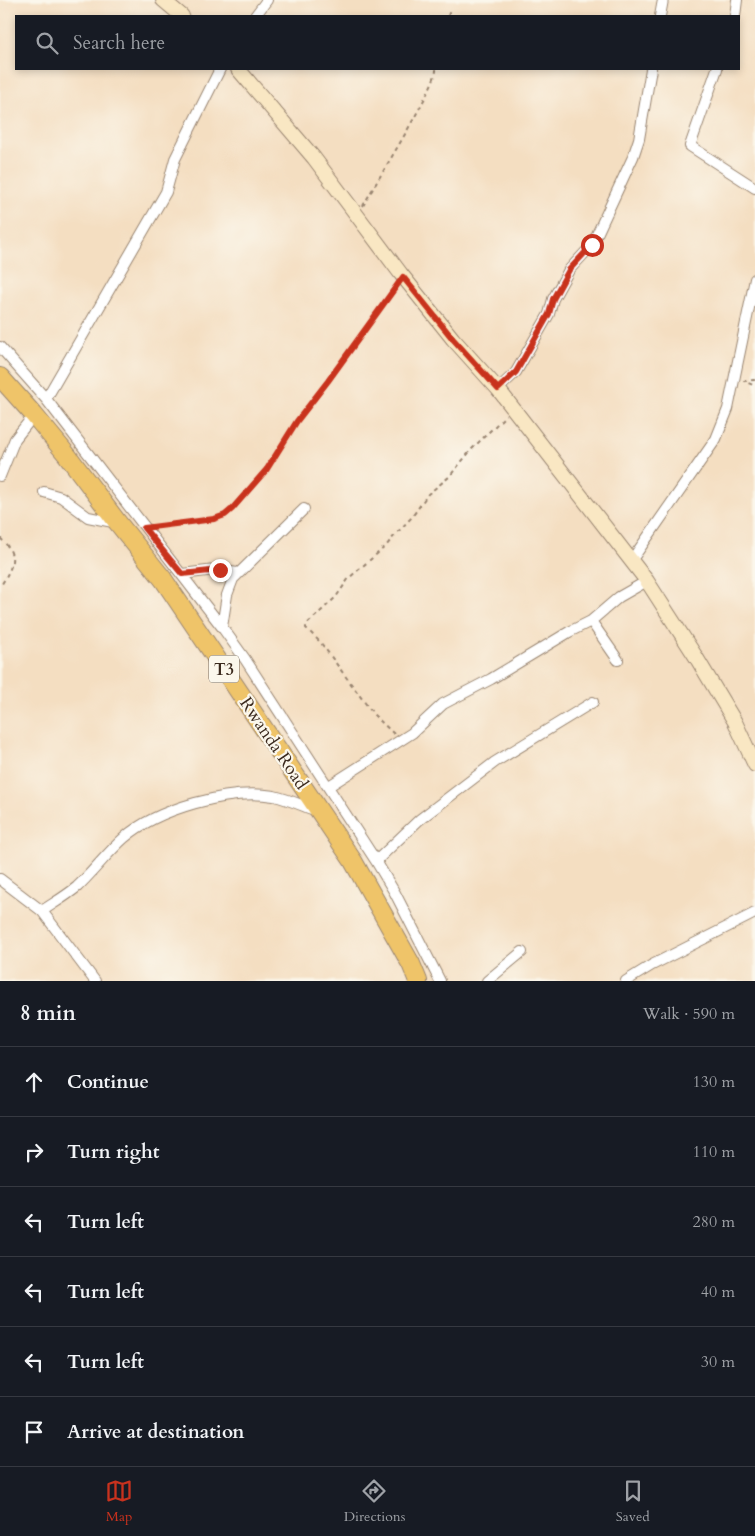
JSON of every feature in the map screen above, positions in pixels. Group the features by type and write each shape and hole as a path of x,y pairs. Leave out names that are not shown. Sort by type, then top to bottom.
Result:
{"highway":[{"name":"Rwanda Road","path":"0,377 67,455 163,579 353,861 418,981"}],"street":[{"path":"163,0 181,15"},
{"path":"256,15 267,0"},
{"path":"660,15 663,0"},
{"path":"735,15 737,0"},
{"path":"46,399 166,192 175,159 220,70"},
{"path":"239,70 314,158 403,277 453,339 498,389 647,581 735,722 755,765"},
{"path":"498,389 516,372 549,314 553,299 569,270 592,245 633,157 639,139 651,70"},
{"path":"717,70 690,146 755,188"},
{"path":"631,561 716,439 728,409 755,279"},
{"path":"0,347 46,399 144,528 182,574 270,695 376,860 440,981"},
{"path":"0,476 15,440 34,415"},
{"path":"44,492 61,497 88,517 118,523"},
{"path":"222,627 227,595 230,585 238,573 304,508"},
{"path":"182,574 215,570 238,573"},
{"path":"329,786 412,733 443,704 591,621 619,597 647,581"},
{"path":"591,621 618,660"},
{"path":"376,860 419,820 494,762 593,702"},
{"path":"42,911 75,888 124,838 139,826 170,812 213,798 235,794 274,796 320,812"},
{"path":"0,879 42,911 95,981"},
{"path":"626,981 652,965 755,913"},
{"path":"487,981 522,952"}],"path":[{"path":"448,15 450,10"},
{"path":"358,217 435,78 436,70"},
{"path":"144,528 214,519 225,515 232,509 267,469 297,421 403,277"},
{"path":"755,380 744,381 755,386"},
{"path":"399,741 374,715 321,643 306,628 306,625 336,598 353,574 386,546 394,534 412,517 428,494 443,483 472,449 513,408"},
{"path":"0,538 8,545 13,560 10,571 0,587"}],"route":[{"path":"220,570 182,574 144,528 214,519 225,515 232,509 267,469 297,421 403,277 453,339 498,389 510,380 516,372 549,314 553,299 569,270 592,245"}]}
